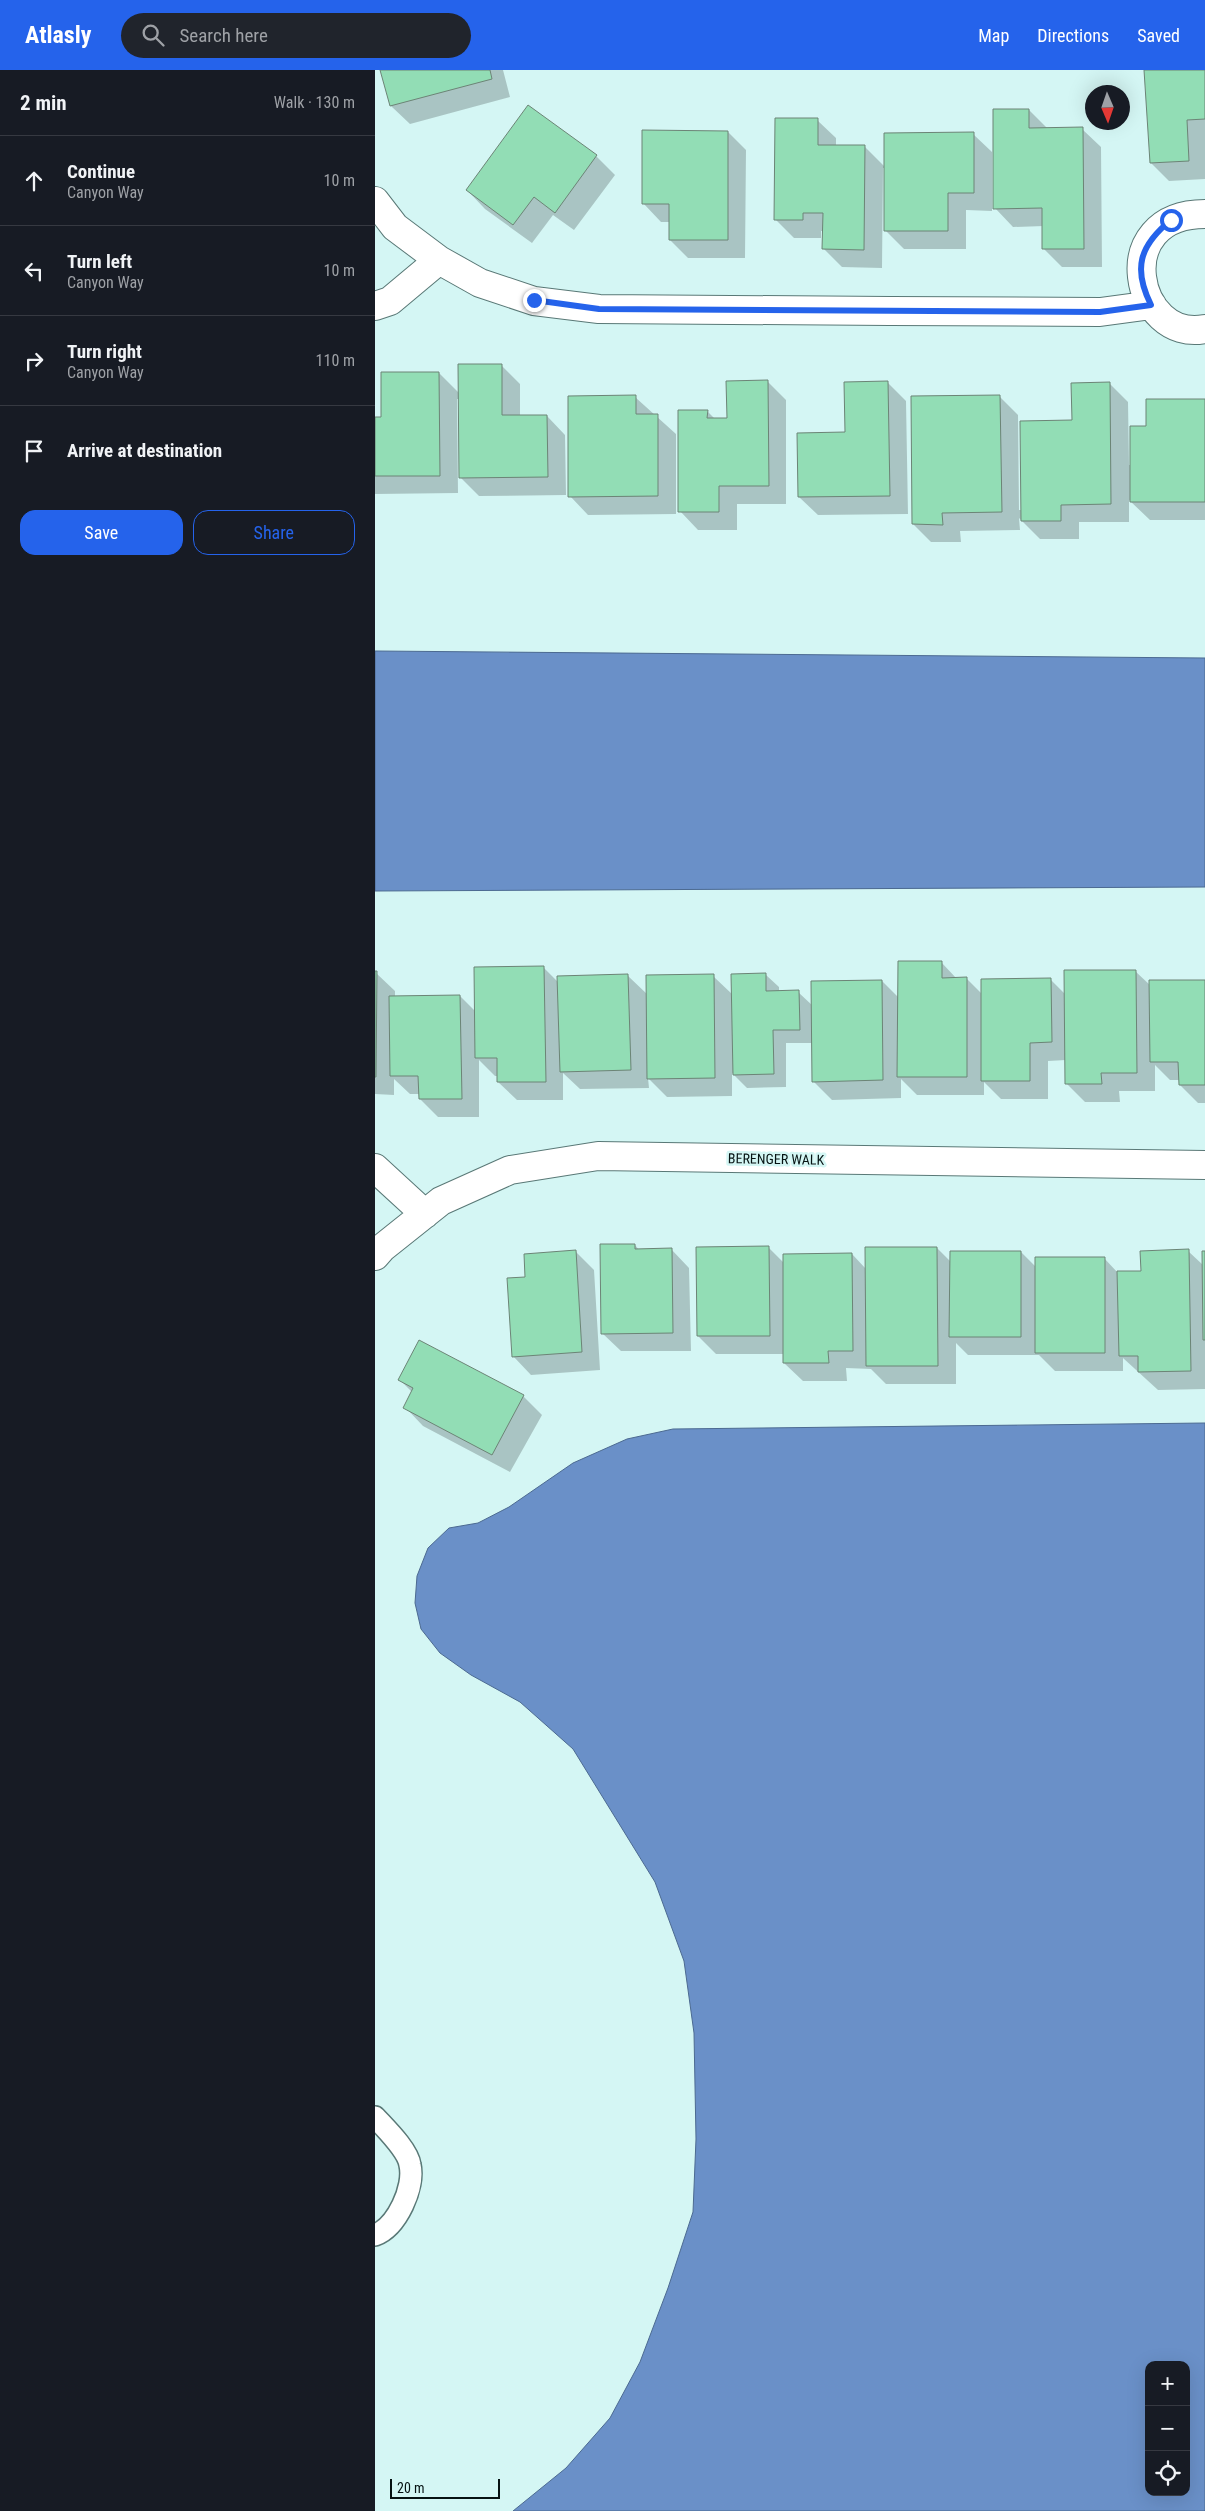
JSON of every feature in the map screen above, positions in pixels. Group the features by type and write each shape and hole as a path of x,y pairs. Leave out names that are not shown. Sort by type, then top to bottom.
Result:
{"street":[{"path":"375,202 395,226 439,260 480,283 534,300 599,309 1100,312 1151,305"},
{"path":"1205,214 1189,214 1171,220 1155,233 1145,249 1140,268 1143,288 1151,305 1165,319 1182,327 1205,329"},
{"path":"375,306 390,301 439,260"},
{"name":"BERENGER WALK","path":"375,1256 382,1248 441,1201 510,1170 598,1156 1205,1165"},
{"path":"375,1168 425,1214"}],"lane":[{"path":"375,2118 395,2139 410,2164 408,2192 396,2217 375,2234"}],"water":[{"path":"375,651 1205,658 1205,887 375,891"},
{"path":"1205,1423 1205,2511 513,2511 566,2468 610,2418 640,2362 668,2288 693,2212 696,2139 694,2033 684,1961 655,1882 573,1749 520,1702 471,1675 440,1653 421,1629 415,1603 417,1576 428,1548 449,1528 478,1523 509,1507 573,1463 627,1439 673,1429"}],"building":[{"path":"380,70 490,70 492,79 390,106"},
{"path":"1144,70 1205,70 1205,119 1187,120 1189,161 1150,163"},
{"path":"528,105 597,155 555,213 534,197 513,225 466,190"},
{"path":"993,109 1029,109 1029,128 1083,127 1084,249 1042,249 1042,208 993,209"},
{"path":"775,118 818,118 818,145 865,145 864,250 822,249 823,213 803,213 803,220 774,220"},
{"path":"642,130 728,131 728,240 669,240 669,204 642,204"},
{"path":"974,132 974,193 948,193 948,231 884,231 884,133"},
{"path":"458,364 502,364 502,415 547,415 548,477 459,478"},
{"path":"381,372 439,372 440,476 375,476 375,417 381,417"},
{"path":"768,380 769,486 719,486 719,512 678,512 678,410 708,410 707,418 727,418 726,381"},
{"path":"888,381 890,496 798,497 797,433 845,432 844,382"},
{"path":"1110,382 1111,504 1061,505 1061,521 1021,521 1020,421 1072,420 1071,383"},
{"path":"636,395 636,414 658,414 658,496 568,497 568,396"},
{"path":"1000,395 1002,512 942,513 943,525 912,524 911,396"},
{"path":"1146,399 1205,399 1205,502 1130,502 1130,426 1146,426"},
{"path":"898,961 942,961 942,978 967,977 967,1077 897,1077"},
{"path":"544,966 546,1082 497,1082 497,1058 475,1058 474,967"},
{"path":"1064,970 1136,970 1137,1073 1101,1073 1102,1084 1065,1084"},
{"path":"375,971 377,971 376,1077 375,1077"},
{"path":"766,973 766,991 799,990 800,1030 773,1030 774,1074 733,1075 731,974"},
{"path":"628,974 631,1070 560,1072 557,976"},
{"path":"714,974 715,1078 647,1079 646,975"},
{"path":"1051,978 1052,1042 1030,1043 1030,1081 981,1081 981,979"},
{"path":"882,980 883,1080 812,1082 811,981"},
{"path":"1149,980 1205,980 1205,1085 1179,1085 1178,1062 1150,1062"},
{"path":"460,995 462,1099 419,1099 418,1076 390,1076 389,996"},
{"path":"600,1244 635,1244 635,1249 672,1248 673,1333 601,1334"},
{"path":"769,1246 770,1336 697,1336 696,1247"},
{"path":"865,1247 937,1247 938,1366 866,1366"},
{"path":"1189,1249 1191,1371 1138,1372 1138,1356 1119,1356 1117,1271 1141,1271 1140,1251"},
{"path":"576,1250 582,1352 512,1357 507,1278 525,1277 524,1254"},
{"path":"950,1251 1021,1251 1021,1337 949,1337"},
{"path":"1202,1251 1205,1251 1205,1340 1203,1340"},
{"path":"852,1253 853,1351 828,1351 829,1363 783,1363 783,1254"},
{"path":"1035,1257 1105,1257 1105,1353 1035,1353"},
{"path":"419,1340 524,1395 492,1455 403,1408 413,1388 398,1380"}],"route":[{"path":"534,300 599,309 1100,312 1151,305 1143,288 1140,268 1145,249 1155,233 1171,220"}]}
